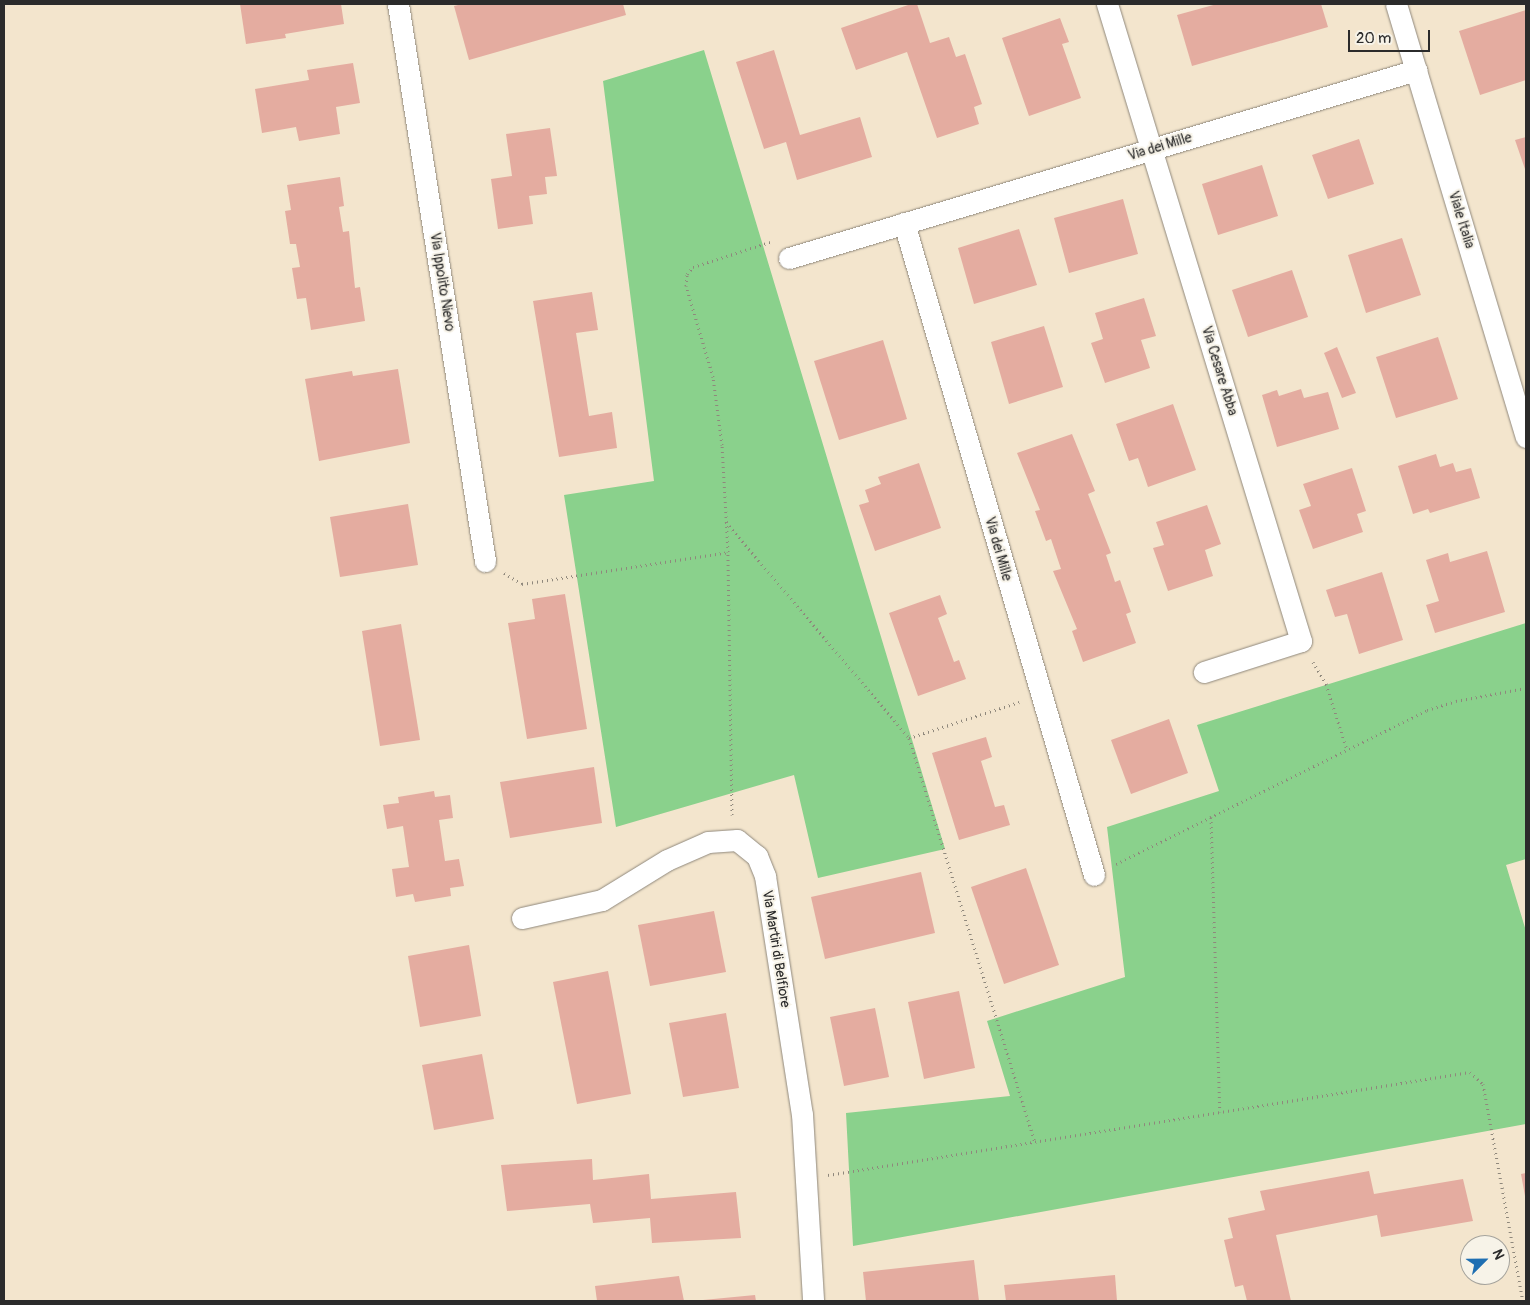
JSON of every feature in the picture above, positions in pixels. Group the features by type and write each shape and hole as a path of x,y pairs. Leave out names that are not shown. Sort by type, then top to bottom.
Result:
{"street":[{"name":"Via Ippolito Nievo","path":"398,4 485,561"},
{"name":"Via Cesare Abba","path":"1107,4 1301,641"},
{"name":"Viale Italia","path":"1396,4 1520,396 1526,437"},
{"name":"Via dei Mille","path":"789,258 1416,70"},
{"name":"Via dei Mille","path":"904,223 1094,875"},
{"path":"1204,672 1301,641"},
{"path":"522,918 602,900 684,851 708,842 732,839"},
{"name":"Via Martiri di Belfiore","path":"732,839 752,851 765,876 802,1114 814,1301"}],"path":[{"path":"732,839 726,522 713,377 689,297 687,274 701,262 766,242 773,242 789,258"},
{"path":"726,522 909,738 1035,1142"},
{"path":"485,561 522,584 728,552"},
{"path":"1301,641 1326,684 1347,750"},
{"path":"1094,875 1442,704 1526,688"},
{"path":"909,738 1041,694"},
{"path":"1211,817 1220,1112"},
{"path":"806,1179 1462,1072 1476,1075 1483,1084 1523,1301"}],"green space":[{"path":"704,50 945,849 818,878 794,775 616,827 564,495 654,481 603,81"},
{"path":"1526,623 1526,859 1506,865 1526,931 1526,1124 853,1246 846,1113 1010,1096 987,1021 1125,977 1107,827 1219,791 1197,725"}],"building":[{"path":"240,4 341,4 344,24 285,34 286,38 246,44"},
{"path":"462,4 623,4 626,15 469,60 454,6"},
{"path":"911,4 917,4 930,43 949,37 956,57 965,54 982,104 974,107 979,124 937,138 907,52 856,70 841,28"},
{"path":"1217,4 1321,4 1328,27 1192,66 1177,15"},
{"path":"1526,10 1526,80 1480,95 1459,31"},
{"path":"1060,18 1069,42 1062,44 1081,98 1029,116 1002,38"},
{"path":"774,50 800,135 860,117 872,157 797,180 786,142 764,149 736,62"},
{"path":"353,63 360,103 336,107 340,134 299,141 296,127 262,133 255,89 309,80 307,70"},
{"path":"550,128 557,176 545,177 547,194 529,196 533,224 498,229 491,179 512,176 506,134"},
{"path":"1526,137 1526,172 1515,140"},
{"path":"1359,139 1374,184 1328,199 1312,155"},
{"path":"1262,165 1278,216 1218,235 1202,184"},
{"path":"340,177 344,206 339,207 343,232 349,231 355,288 360,287 365,321 311,330 306,298 297,299 292,268 300,267 296,244 290,244 285,211 291,210 287,185"},
{"path":"1123,199 1138,254 1069,273 1054,218"},
{"path":"1019,229 1037,285 974,304 958,248"},
{"path":"1402,238 1421,295 1366,313 1348,255"},
{"path":"1292,270 1308,317 1248,337 1232,290"},
{"path":"592,292 598,330 576,333 589,416 612,412 617,448 559,457 533,301"},
{"path":"1144,298 1156,336 1141,340 1150,368 1105,383 1091,343 1103,339 1095,313"},
{"path":"1044,326 1063,387 1009,404 991,342"},
{"path":"1438,337 1458,399 1396,418 1376,357"},
{"path":"883,340 907,419 839,440 814,361"},
{"path":"1337,347 1356,393 1342,398 1324,353"},
{"path":"398,369 410,443 319,461 305,379 352,371 353,376"},
{"path":"1301,389 1304,398 1328,392 1339,429 1277,447 1262,395 1277,390 1279,396"},
{"path":"1173,404 1196,470 1148,487 1138,458 1129,461 1116,424"},
{"path":"1072,434 1095,491 1088,494 1111,553 1106,555 1115,582 1120,580 1131,612 1126,614 1136,643 1083,662 1072,631 1077,629 1053,571 1061,569 1051,539 1046,541 1035,511 1040,510 1017,453"},
{"path":"1436,454 1440,467 1453,463 1456,472 1471,468 1480,498 1430,513 1428,509 1413,514 1398,466"},
{"path":"919,463 941,528 875,551 859,505 869,502 865,490 881,484 878,477"},
{"path":"1352,468 1366,511 1357,514 1363,532 1313,549 1299,510 1311,506 1303,484"},
{"path":"408,504 418,565 340,577 330,517"},
{"path":"1207,505 1221,544 1205,550 1213,576 1168,591 1153,548 1164,545 1156,522"},
{"path":"1487,551 1505,612 1435,633 1426,605 1439,601 1426,560 1448,553 1450,562"},
{"path":"1382,572 1403,640 1359,654 1347,614 1335,617 1326,590"},
{"path":"565,594 587,729 527,739 508,623 535,619 532,599"},
{"path":"940,595 947,614 938,618 954,662 959,660 966,679 918,696 889,613"},
{"path":"401,624 420,740 380,746 362,631"},
{"path":"1169,719 1188,773 1131,794 1111,740"},
{"path":"986,737 992,757 981,761 995,807 1004,805 1010,825 959,840 932,753"},
{"path":"594,767 602,823 510,838 500,782"},
{"path":"434,791 435,797 450,795 453,818 439,820 445,861 459,859 464,886 450,888 451,896 415,902 413,894 396,897 392,869 409,867 403,826 387,829 383,805 399,803 398,797"},
{"path":"1026,868 1059,965 1004,984 971,887"},
{"path":"921,872 935,933 825,959 811,897"},
{"path":"714,911 726,972 650,986 638,925"},
{"path":"469,945 481,1016 420,1027 408,956"},
{"path":"608,971 631,1094 577,1104 553,982"},
{"path":"959,991 975,1068 924,1079 908,1002"},
{"path":"875,1008 889,1077 844,1086 830,1017"},
{"path":"726,1013 739,1088 683,1097 669,1023"},
{"path":"482,1054 494,1119 434,1130 422,1065"},
{"path":"592,1159 593,1180 649,1174 651,1199 736,1192 741,1238 652,1243 650,1218 593,1223 590,1204 507,1211 501,1165"},
{"path":"1369,1171 1374,1194 1463,1179 1473,1221 1381,1237 1377,1215 1276,1235 1291,1301 1247,1301 1243,1285 1235,1287 1224,1240 1233,1238 1228,1218 1265,1210 1260,1191"},
{"path":"1526,1173 1526,1195 1525,1196 1521,1174"},
{"path":"974,1260 979,1301 866,1301 863,1272"},
{"path":"1115,1275 1117,1301 1006,1301 1004,1285"},
{"path":"679,1276 684,1301 597,1301 595,1286"},
{"path":"755,1295 756,1301 703,1301 703,1300"}]}
